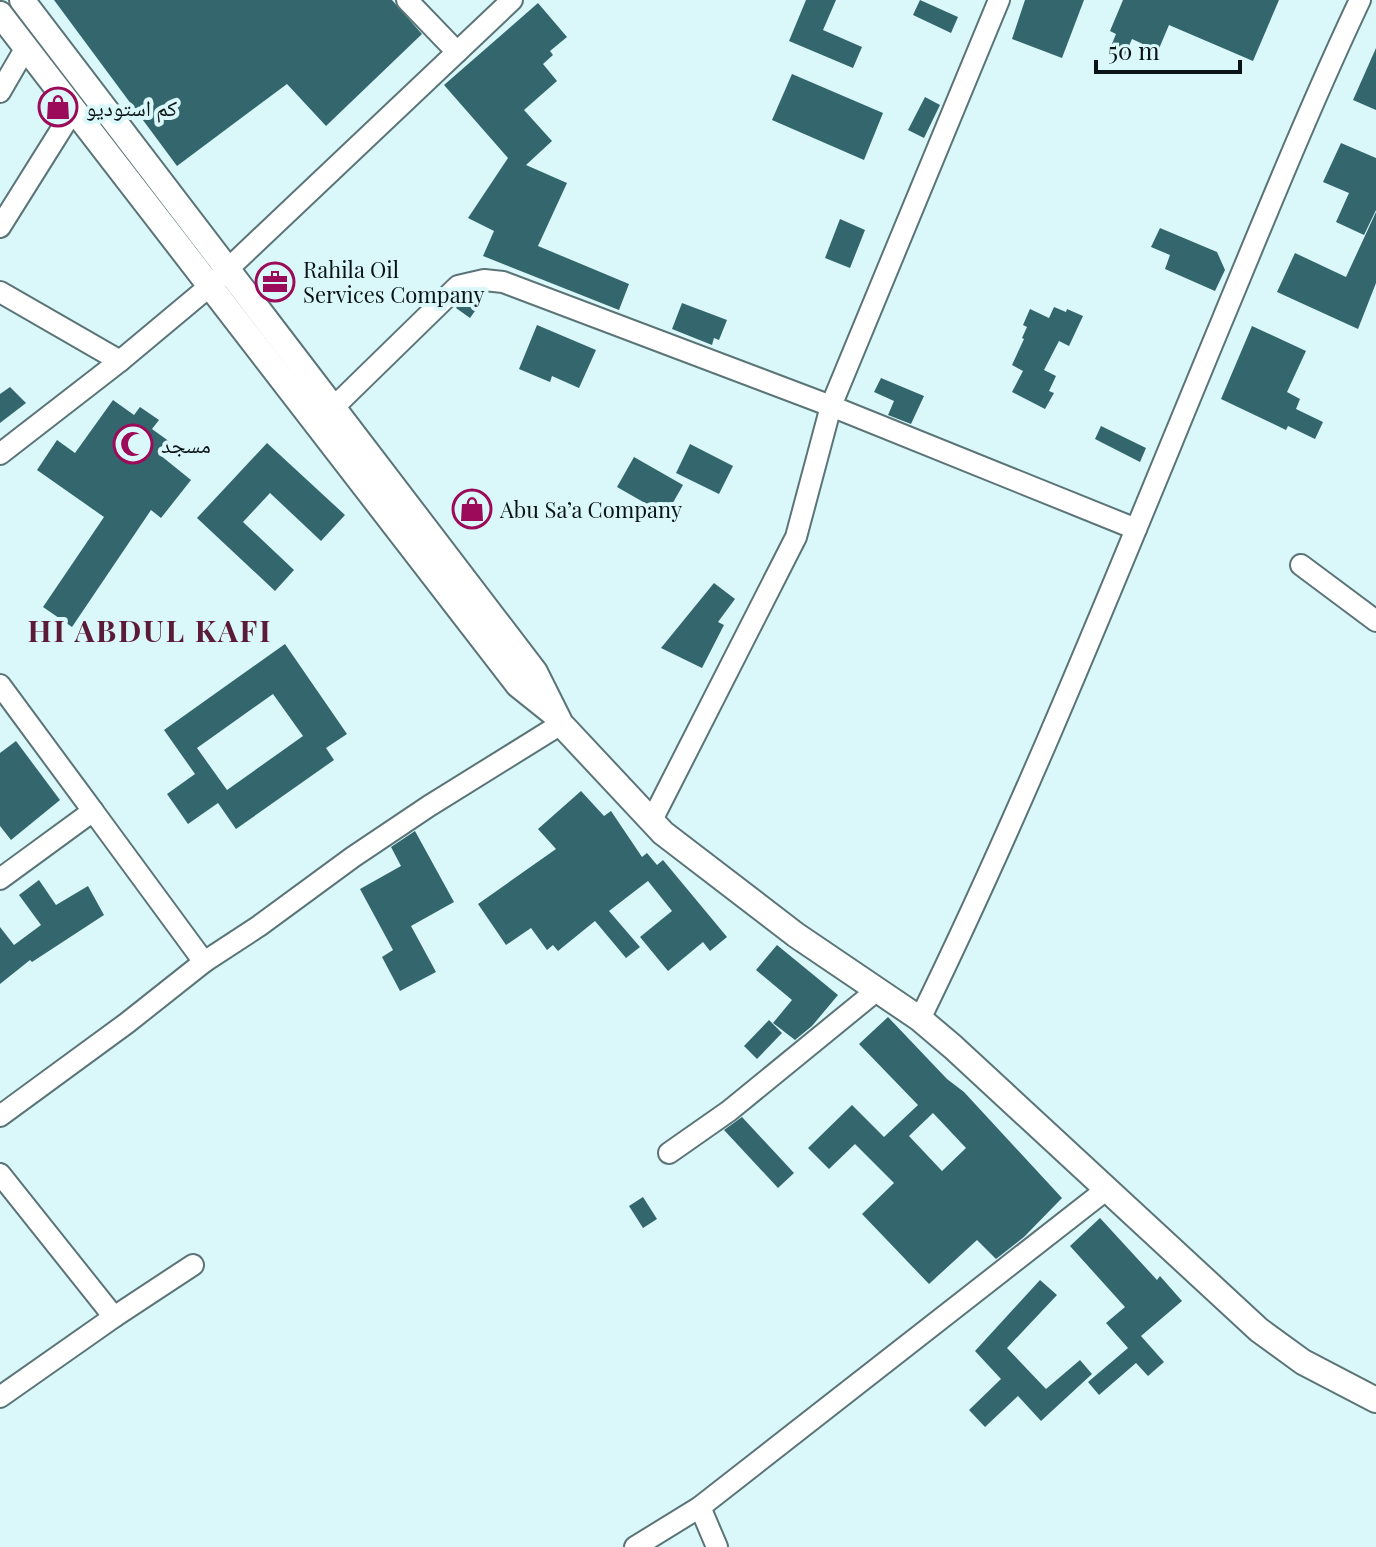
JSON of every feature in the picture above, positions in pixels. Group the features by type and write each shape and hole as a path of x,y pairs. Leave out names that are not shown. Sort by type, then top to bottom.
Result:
{"street":[{"path":"22,0 364,488 518,685 558,719 651,822 725,881 876,991 920,1019 1259,1330 1303,1362 1376,1400"},
{"path":"407,0 457,52"},
{"path":"0,454 120,361 219,277 512,0"},
{"path":"651,822 796,537 831,406 999,0"},
{"path":"920,1019 957,943 1051,729 1300,133 1360,0"},
{"path":"0,14 74,109 334,407 535,672 558,719"},
{"path":"0,92 25,49"},
{"path":"0,227 74,109"},
{"path":"334,407 458,286 484,280 503,282 831,406 1136,529"},
{"path":"0,292 120,361"},
{"path":"1301,565 1376,621"},
{"path":"0,685 204,962"},
{"path":"0,1116 204,962 558,719"},
{"path":"0,879 93,811"},
{"path":"669,1153 729,1111 876,991"},
{"path":"0,1174 114,1317"},
{"path":"635,1547 700,1507 1107,1189"},
{"path":"0,1397 193,1265"},
{"path":"700,1507 717,1547"}],"building":[{"path":"54,0 392,0 422,34 326,126 287,84 177,166"},
{"path":"806,0 836,0 823,30 862,47 853,68 789,41"},
{"path":"920,0 958,17 951,33 913,15"},
{"path":"1025,0 1084,0 1062,58 1012,39"},
{"path":"1123,0 1279,0 1253,61 1169,25 1158,51 1132,39 1124,57 1109,51 1116,34 1110,31"},
{"path":"538,3 567,37 550,51 553,55 543,64 557,81 524,110 552,141 526,165 567,183 538,246 629,284 619,310 483,256 494,231 468,218 508,158 444,85"},
{"path":"1376,48 1376,110 1353,100"},
{"path":"792,74 883,113 864,160 772,120"},
{"path":"925,97 940,105 924,138 908,130"},
{"path":"1341,143 1376,158 1376,210 1364,235 1336,222 1349,193 1323,182"},
{"path":"1376,212 1376,283 1358,329 1277,292 1295,253 1346,277"},
{"path":"840,219 865,230 850,268 825,258"},
{"path":"1160,228 1217,252 1225,270 1215,291 1165,269 1170,255 1151,247"},
{"path":"474,296 482,301 470,318 456,308 464,298"},
{"path":"682,303 727,320 719,340 714,338 712,345 672,329"},
{"path":"1054,307 1083,316 1069,346 1059,341 1044,370 1056,376 1049,391 1054,393 1045,409 1012,392 1023,371 1012,365 1024,339 1027,327 1023,325 1030,309 1049,318"},
{"path":"537,325 596,350 579,388 552,376 550,382 519,369"},
{"path":"1252,326 1306,351 1287,392 1300,399 1296,409 1323,422 1315,439 1288,426 1286,430 1221,399"},
{"path":"881,378 924,396 911,424 888,415 894,401 874,392"},
{"path":"10,387 26,403 0,423 0,394"},
{"path":"113,400 134,415 140,407 159,420 152,429 170,442 160,455 191,480 161,518 151,510 72,627 43,607 104,517 37,470 57,440 75,453"},
{"path":"1101,426 1146,448 1140,462 1095,439"},
{"path":"267,443 345,515 321,541 270,493 243,522 294,570 275,591 197,518"},
{"path":"690,444 733,466 719,494 676,473"},
{"path":"634,457 683,485 666,515 617,487"},
{"path":"714,583 735,599 718,622 724,625 702,668 661,648"},
{"path":"285,644 347,734 326,748 334,760 236,829 218,803 188,824 167,794 195,774 164,730","holes":["273,694 303,736 227,790 197,748"]},
{"path":"16,741 60,800 11,840 0,826 0,753"},
{"path":"581,791 604,816 611,811 642,857 647,853 657,865 663,860 727,937 710,951 703,942 668,971 640,937 672,911 648,881 609,911 640,947 626,958 595,921 558,951 553,945 547,950 531,928 506,945 478,904 556,849 538,829"},
{"path":"415,831 454,902 411,926 436,972 400,991 382,957 393,950 360,889 401,866 391,847"},
{"path":"39,880 56,905 88,886 104,915 32,962 30,960 0,984 0,927 14,945 41,925 19,895"},
{"path":"777,945 838,995 812,1026 795,1040 773,1023 792,1000 756,970"},
{"path":"888,1017 947,1079 964,1092 1062,1198 1024,1237 996,1259 977,1240 929,1284 862,1214 894,1183 855,1144 829,1169 808,1148 852,1105 884,1137 918,1105 859,1044","holes":["933,1113 966,1148 942,1171 909,1136"]},
{"path":"769,1020 782,1033 757,1059 744,1046"},
{"path":"742,1117 794,1173 778,1188 724,1130"},
{"path":"643,1197 657,1219 643,1228 629,1206"},
{"path":"1100,1218 1157,1280 1160,1276 1182,1301 1141,1336 1164,1362 1148,1376 1136,1363 1099,1395 1088,1382 1128,1348 1106,1323 1125,1307 1070,1246"},
{"path":"1040,1280 1057,1295 1007,1348 1046,1389 1080,1360 1092,1374 1041,1421 1018,1396 985,1427 969,1410 1001,1379 975,1351"}],"place":[{"name":"كم استوديو","path":"58,107"},
{"name":"Rahila Oil Services Company","path":"275,282"},
{"name":"مسجد","path":"133,444"},
{"name":"Abu Sa’a Company","path":"472,509"}],"district":[{"name":"HI ABDUL KAFI","path":"150,630"}]}
